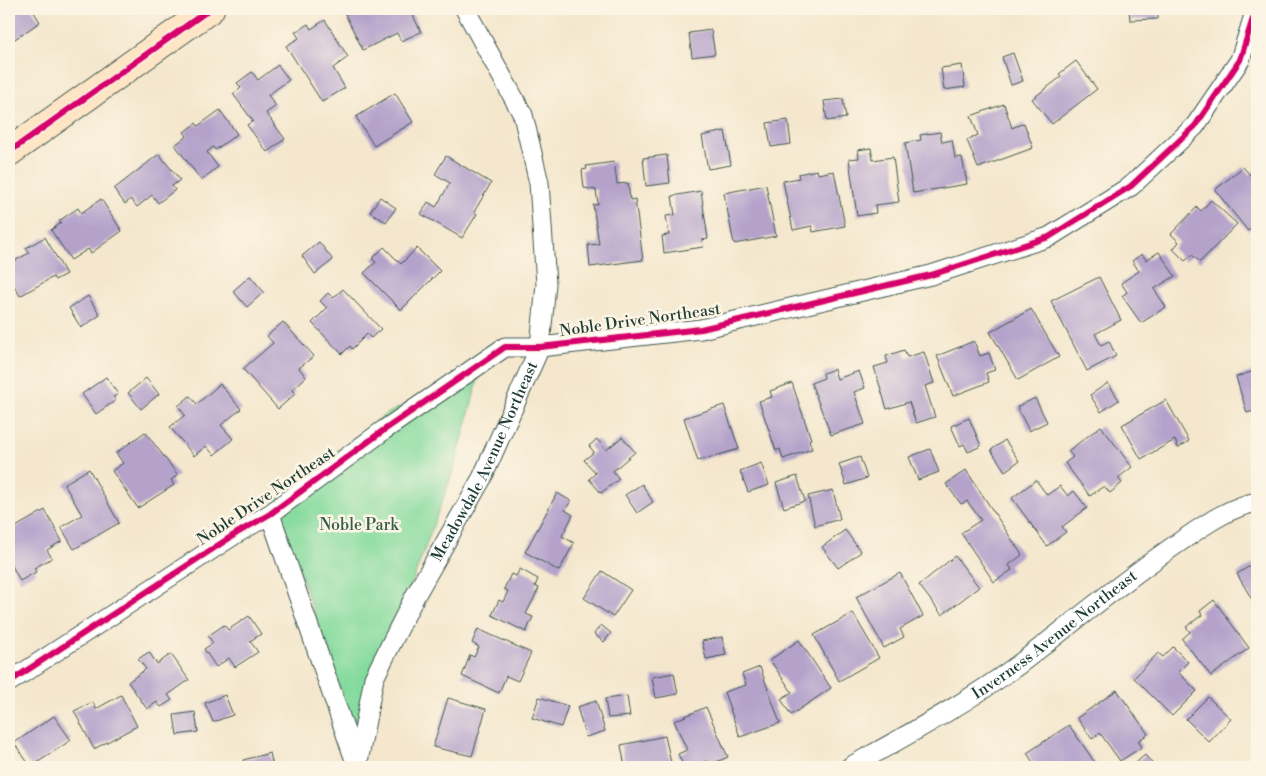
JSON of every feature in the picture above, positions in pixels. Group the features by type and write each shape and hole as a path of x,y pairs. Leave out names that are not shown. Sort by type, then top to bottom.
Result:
{"street":[{"path":"9,152 210,9"},
{"name":"Meadowdale Avenue Northeast","path":"357,766 374,678 415,596 482,478 540,347 546,284 539,183 523,115 466,9"},
{"name":"Noble Drive Northeast","path":"9,682 236,532 270,514 384,430 505,347 540,347 701,329 931,275 1049,237 1131,186 1195,126 1240,60 1256,9"},
{"name":"Inverness Avenue Northeast","path":"850,767 948,713 1016,666 1155,558 1215,519 1244,504 1257,502"},
{"name":"Meadowdale Avenue Northeast","path":"270,514 357,766"}],"green space":[{"name":"Noble Park","path":"481,368 456,463 356,736 275,500 386,414"}],"building":[{"path":"9,9 32,9 40,22 9,43"},
{"path":"357,9 410,9 421,32 401,41 397,33 363,50 345,14"},
{"path":"1129,9 1158,9 1158,19 1130,20"},
{"path":"325,20 348,57 333,68 345,88 322,102 286,46 299,38 295,32 308,24 311,29"},
{"path":"711,30 715,54 692,57 689,33"},
{"path":"1013,53 1023,81 1011,85 1002,57"},
{"path":"1076,61 1097,89 1052,124 1032,99 1061,77 1059,74"},
{"path":"278,65 289,80 268,95 276,106 266,113 285,139 267,152 247,125 253,121 233,94 241,88 237,83 252,72 258,80"},
{"path":"962,65 965,87 944,90 941,68"},
{"path":"395,93 413,122 374,146 356,117"},
{"path":"843,99 846,118 827,121 824,101"},
{"path":"1004,104 1012,128 1024,123 1033,148 978,168 967,140 978,135 971,116"},
{"path":"220,110 237,134 215,150 213,147 207,152 218,167 201,180 175,145 187,136 184,132 196,123 198,126"},
{"path":"788,120 791,144 771,147 767,123"},
{"path":"725,131 731,165 708,169 702,136"},
{"path":"940,132 942,142 952,140 955,158 962,157 967,184 913,193 905,143 921,140 920,135"},
{"path":"871,148 873,160 893,157 899,202 875,205 876,213 857,216 849,159 859,158 858,150"},
{"path":"159,154 180,180 172,186 175,190 158,203 152,195 137,207 131,199 125,204 114,189"},
{"path":"667,155 670,183 646,186 643,158"},
{"path":"446,156 491,183 474,212 477,214 462,238 421,214 428,202 436,207 450,183 435,174"},
{"path":"614,162 617,184 628,183 630,200 635,199 643,260 590,267 588,245 599,244 593,205 598,204 596,190 584,188 582,170 587,169 586,166"},
{"path":"1243,167 1250,175 1257,169 1257,223 1248,231 1215,190"},
{"path":"817,170 818,174 834,171 845,226 813,232 812,226 793,230 783,181 799,178 798,174"},
{"path":"766,185 776,236 734,244 724,193"},
{"path":"701,191 708,239 702,240 703,247 664,253 662,236 669,235 666,216 675,215 672,196"},
{"path":"380,197 396,208 386,222 370,212"},
{"path":"101,199 122,231 91,253 88,249 71,260 51,230 61,223 59,221 78,208 81,213"},
{"path":"1211,200 1237,224 1200,262 1192,255 1185,261 1173,249 1179,242 1171,234 1197,207 1201,211"},
{"path":"45,237 66,274 55,280 53,277 20,296 12,282 9,283 9,264 29,253 26,248"},
{"path":"319,242 333,260 315,274 302,256"},
{"path":"384,247 401,264 417,248 440,271 401,310 364,273 376,262 372,259"},
{"path":"1159,252 1175,276 1154,289 1166,307 1141,323 1122,296 1127,292 1121,283 1139,271 1132,261 1142,254 1146,260"},
{"path":"250,276 264,292 247,307 233,291"},
{"path":"1099,277 1121,320 1095,334 1101,345 1109,341 1116,356 1087,371 1051,301"},
{"path":"343,289 381,329 371,338 367,334 352,349 350,346 342,354 312,323 327,308 320,301 328,293 333,298"},
{"path":"88,296 100,315 81,328 69,308"},
{"path":"1031,309 1059,357 1018,380 990,332"},
{"path":"283,322 314,356 299,368 306,377 292,390 295,394 278,409 243,369 273,343 267,336"},
{"path":"974,341 980,356 989,353 995,370 986,373 989,382 953,396 937,356"},
{"path":"904,350 907,357 924,352 934,383 925,386 935,417 916,423 909,402 887,409 874,367 888,363 886,356"},
{"path":"834,369 837,379 859,371 865,388 854,392 865,424 831,435 811,383 824,378 823,373"},
{"path":"1257,370 1257,410 1247,413 1236,377"},
{"path":"106,377 118,394 113,397 116,400 96,414 82,394"},
{"path":"146,378 159,394 141,409 128,393"},
{"path":"792,383 811,439 809,440 812,449 783,459 780,449 776,451 759,401 772,397 770,391"},
{"path":"1108,383 1119,400 1101,412 1090,395"},
{"path":"220,384 241,409 221,425 233,439 214,455 206,446 194,456 170,427 185,415 178,406 190,396 197,404"},
{"path":"1035,398 1047,422 1029,431 1017,407"},
{"path":"1166,400 1189,441 1178,448 1175,440 1141,459 1122,425"},
{"path":"724,405 739,449 698,461 684,418"},
{"path":"969,418 981,446 968,452 964,444 960,446 951,426"},
{"path":"1101,426 1132,467 1118,478 1122,483 1110,493 1104,486 1090,496 1065,463 1073,457 1068,451"},
{"path":"145,432 178,475 171,480 174,485 138,508 112,471 123,463 116,453"},
{"path":"622,437 635,452 613,471 619,479 601,493 589,479 596,473 584,460 594,452 589,446 597,439 606,450"},
{"path":"1005,440 1019,461 1005,471 991,450"},
{"path":"930,449 939,472 918,480 909,457"},
{"path":"860,457 867,478 846,485 839,464"},
{"path":"761,463 769,485 748,492 740,471"},
{"path":"89,469 119,523 74,549 61,527 82,515 64,484"},
{"path":"966,470 1022,555 1009,565 1012,570 994,582 961,533 981,520 967,501 961,504 946,484"},
{"path":"797,476 805,501 784,508 776,483"},
{"path":"1036,480 1047,495 1060,486 1068,496 1074,491 1087,508 1062,527 1066,532 1047,546 1012,498"},
{"path":"642,484 653,502 637,513 625,495"},
{"path":"833,490 840,519 815,526 808,496"},
{"path":"557,493 571,501 565,510 573,515 562,536 574,543 559,571 525,552"},
{"path":"45,510 62,541 47,550 52,558 34,568 36,572 20,581 9,560 9,531"},
{"path":"845,530 861,552 838,568 822,547"},
{"path":"955,556 979,587 942,615 919,585"},
{"path":"1253,564 1257,571 1257,608 1237,574"},
{"path":"520,569 538,579 535,586 539,588 526,614 533,617 526,632 492,615 499,600 503,602 508,591 504,589 511,574 516,576"},
{"path":"602,571 631,590 613,617 584,598"},
{"path":"900,573 923,616 900,629 904,637 884,648 856,597"},
{"path":"1214,600 1249,648 1211,676 1182,639 1190,632 1186,627 1202,615 1200,611"},
{"path":"853,613 879,658 839,681 814,635"},
{"path":"249,616 261,634 250,641 258,652 235,667 229,658 216,667 204,649 213,643 208,636 224,625 228,630"},
{"path":"601,625 611,633 604,642 594,634"},
{"path":"478,629 531,653 518,681 506,676 499,693 462,676 470,655 474,657 479,647 472,643"},
{"path":"722,637 726,655 706,659 702,641"},
{"path":"799,640 831,688 791,715 781,699 792,692 770,660"},
{"path":"1173,647 1188,662 1178,672 1197,691 1172,716 1134,678 1158,653 1163,657"},
{"path":"149,652 157,664 171,654 189,680 168,695 172,700 161,707 157,702 147,709 128,682 146,669 138,659"},
{"path":"760,667 780,723 740,737 724,692 746,685 742,674"},
{"path":"674,673 678,694 656,698 652,677"},
{"path":"1117,690 1148,734 1138,741 1142,747 1120,761 1100,733 1092,739 1077,718"},
{"path":"121,695 137,726 94,749 74,711 93,702 96,709"},
{"path":"225,695 233,715 213,722 205,703"},
{"path":"627,696 630,716 608,718 605,699"},
{"path":"539,697 568,706 561,727 532,718"},
{"path":"1208,697 1231,719 1209,742 1186,719"},
{"path":"448,698 486,709 472,756 433,747"},
{"path":"596,701 605,731 586,737 577,707"},
{"path":"706,707 728,757 709,765 707,761 694,767 684,767 678,754 687,750 674,721"},
{"path":"195,712 198,732 177,735 174,715"},
{"path":"54,716 71,740 31,767 14,743"},
{"path":"1069,725 1098,767 1036,767 1027,753"},
{"path":"665,736 672,767 625,767 621,745"},
{"path":"270,753 273,767 245,767 243,760"},
{"path":"1145,755 1155,767 1131,767"}],"cycle path":[{"path":"9,152 210,9"},
{"path":"9,682 237,533 270,514 384,430 505,347 540,347 701,329 931,275 1049,237 1131,186 1195,126 1240,60 1256,9"}]}
